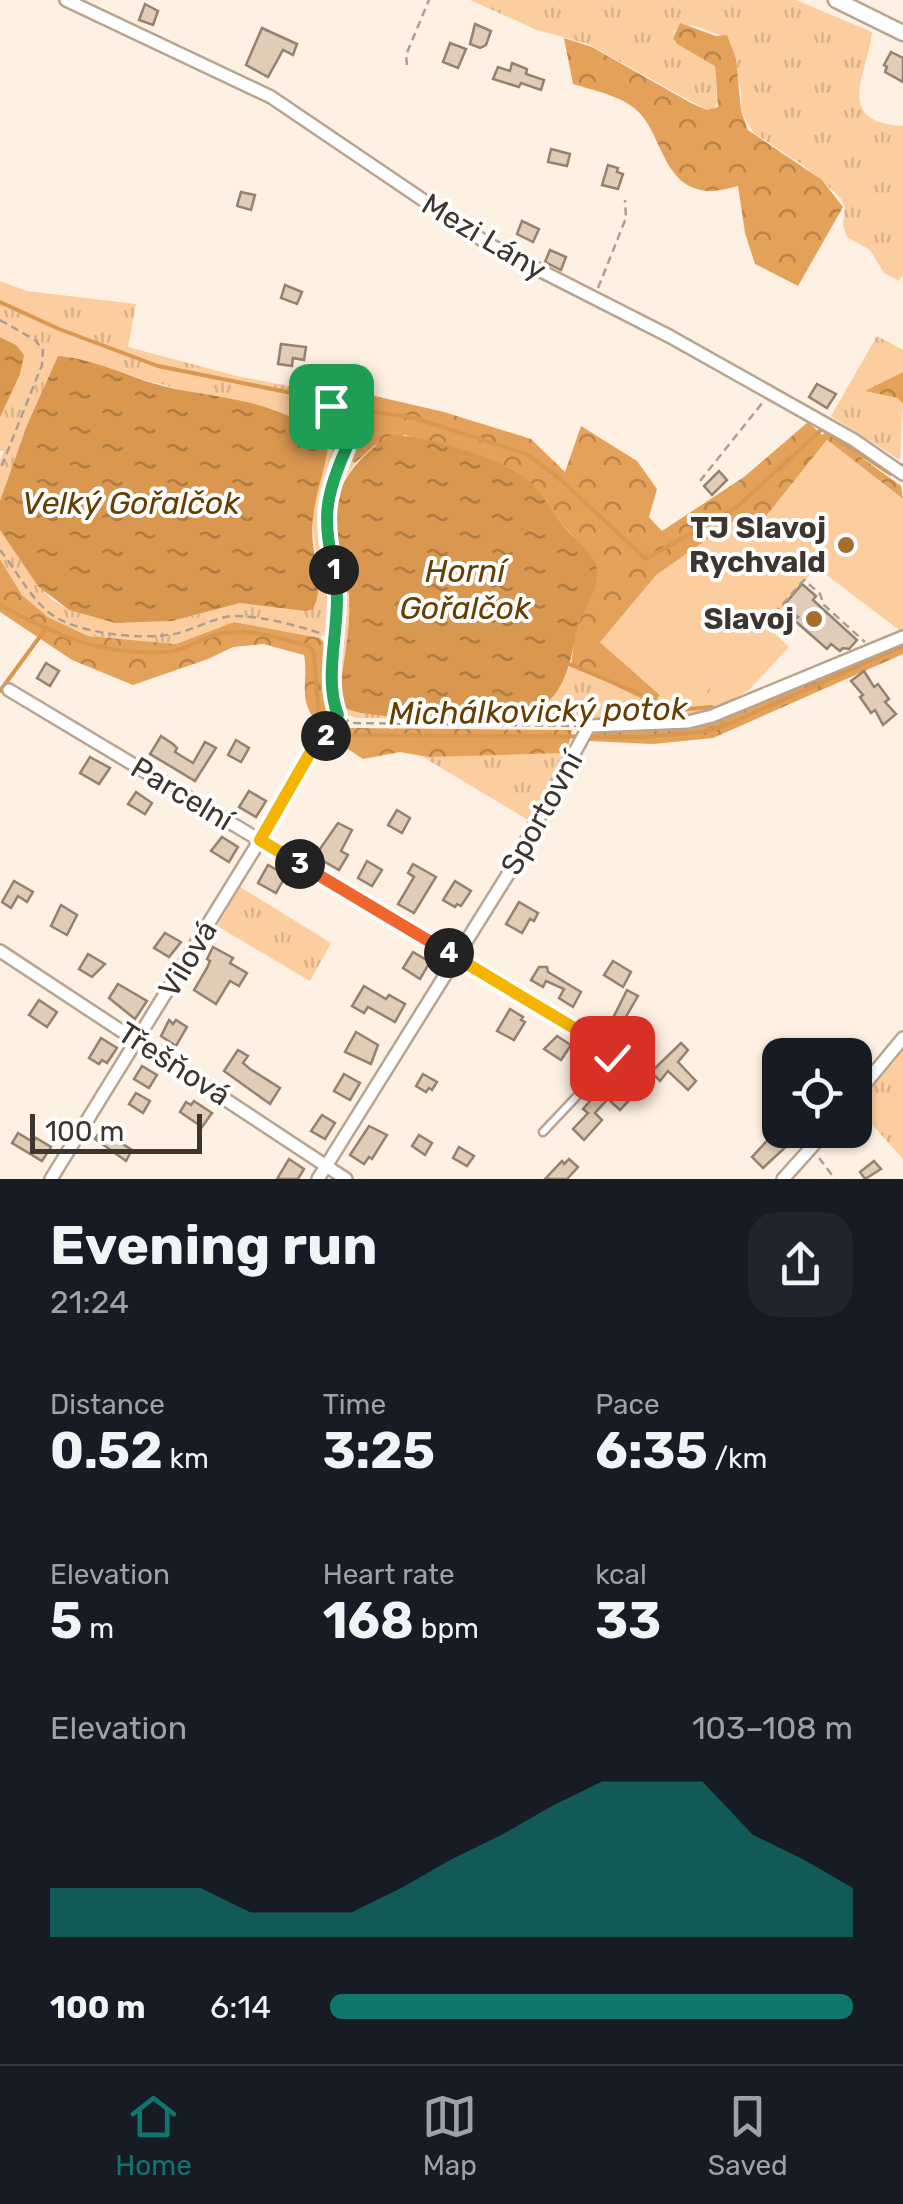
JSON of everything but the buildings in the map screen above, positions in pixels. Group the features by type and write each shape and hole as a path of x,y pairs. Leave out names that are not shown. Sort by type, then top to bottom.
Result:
{"street":[{"name":"Mezi Lány","path":"66,0 271,97 460,227 670,336 854,440 903,474"},
{"path":"836,0 903,33"},
{"name":"Sportovní","path":"318,1179 507,876 585,734 712,716 903,638"},
{"name":"Parcelní","path":"9,690 614,1052"},
{"name":"Vilová","path":"51,1179 260,840"},
{"name":"Třešňová","path":"0,950 346,1179"},
{"path":"872,1075 903,1038"},
{"path":"783,1179 812,1149"}],"lane":[{"path":"543,1132 614,1052"}],"path":[{"path":"407,66 406,55 428,0"},
{"path":"593,298 618,243 626,218 625,200"},
{"path":"0,320 35,340 43,350 42,365 0,470"},
{"path":"344,364 342,387 331,405 332,424 346,449 325,509 338,610 332,637 336,647 332,700 338,715 351,723 585,734"},
{"path":"700,481 770,392"},
{"path":"0,550 29,592 50,614 92,630 131,635 173,634 232,616 302,627 332,637"},
{"path":"795,632 775,614 804,580 820,594 824,605 874,649"},
{"path":"260,840 318,739 334,727 338,715"},
{"path":"812,1149 835,1179"}],"green space":[{"path":"470,0 796,0 872,32 861,79 861,106 868,116 881,123 903,126 903,274 899,281 884,273 870,250 847,237 843,225 845,207 839,196 803,165 754,133 741,111 741,90 722,36 693,25 675,30 673,38 715,65 717,102 714,109 707,110 588,44 537,30"},
{"path":"680,23 716,36 727,35 736,59 741,111 748,130 822,180 843,207 798,286 755,264 745,233 738,186 707,191 693,188 674,173 637,110 611,96 573,84 564,38 592,47 691,103 707,110 718,107 715,66 677,44 673,38"},
{"path":"0,281 27,291 136,304 128,347 237,376 320,392 308,428 272,409 200,395 58,356 27,425 0,501 0,460 4,451 0,451 0,416 16,345 0,337"},
{"path":"877,336 903,350 903,372 867,391 899,398 903,404 900,460 831,416"},
{"path":"903,372 903,404 898,398 865,391"},
{"path":"320,392 362,393 444,412 531,439 565,472 581,426 637,461 657,489 649,517 662,531 744,477 808,422 901,486 903,499 827,440 760,524 600,642 660,695 652,704 571,664 577,622 596,583 592,557 529,482 510,469 405,435 374,446 355,463 328,448 308,428"},
{"path":"827,440 903,499 903,633 816,567 767,626 789,647 748,691 726,670 696,703 660,695 600,642 656,575 733,521 761,523"},
{"path":"328,448 355,463 343,482 335,515 349,596 339,696 531,713 550,699 571,664 652,704 660,695 696,703 726,670 748,691 708,713 678,717 357,718 344,714 338,706 342,638 332,625 320,638 234,622 176,644 88,636 48,617 22,595 0,559 0,530 51,599 69,610 115,623 172,621 240,603 263,604 319,578 311,511"},
{"path":"0,559 22,595 48,617 88,636 176,644 234,622 320,638 330,649 328,704 339,721 350,728 572,730 567,753 428,757 400,752 363,759 327,733 312,716 305,695 304,655 263,644 233,647 133,685 72,660 0,612"},
{"path":"903,641 903,654 713,738 653,744 589,741 597,730 677,729 712,724"},
{"path":"567,753 528,820 423,757"},
{"path":"240,887 331,943 310,981 217,926"},
{"path":"903,1046 903,1159 872,1124 872,1081 893,1064"}],"water":[{"path":"0,337 16,345 24,355 20,374 0,417"},
{"name":"Velký Gořalčok","path":"58,356 98,364 163,386 258,405 287,415 316,435 328,448 313,519 319,585 313,609 240,603 172,621 115,623 69,610 38,586 0,530 0,501 27,425"},
{"name":"Horní Gořalčok","path":"391,435 463,449 517,472 529,481 594,560 596,581 577,630 567,671 550,700 531,713 404,717 356,712 342,706 339,696 349,596 336,543 335,509 345,480 354,468"}],"waterway":[{"path":"0,302 158,366 336,406 415,418 526,454 554,474 646,559 737,507 822,429 891,474 903,465"},
{"name":"Michálkovický potok","path":"0,605 61,635 121,651 174,651 230,632 309,646 314,653 319,719 339,735 641,737 702,732 724,726 903,646"},
{"path":"0,691 44,631"},
{"path":"569,664 678,710 712,707 724,726"}],"place":[{"name":"TJ Slavoj Rychvald","path":"846,545"},
{"name":"Slavoj","path":"814,619"}],"route":[{"path":"331,406 332,424 346,449 325,509 338,610 332,637 336,647 332,700 338,715 334,727 324,739 318,739 260,840 614,1052 612,1058"}]}
